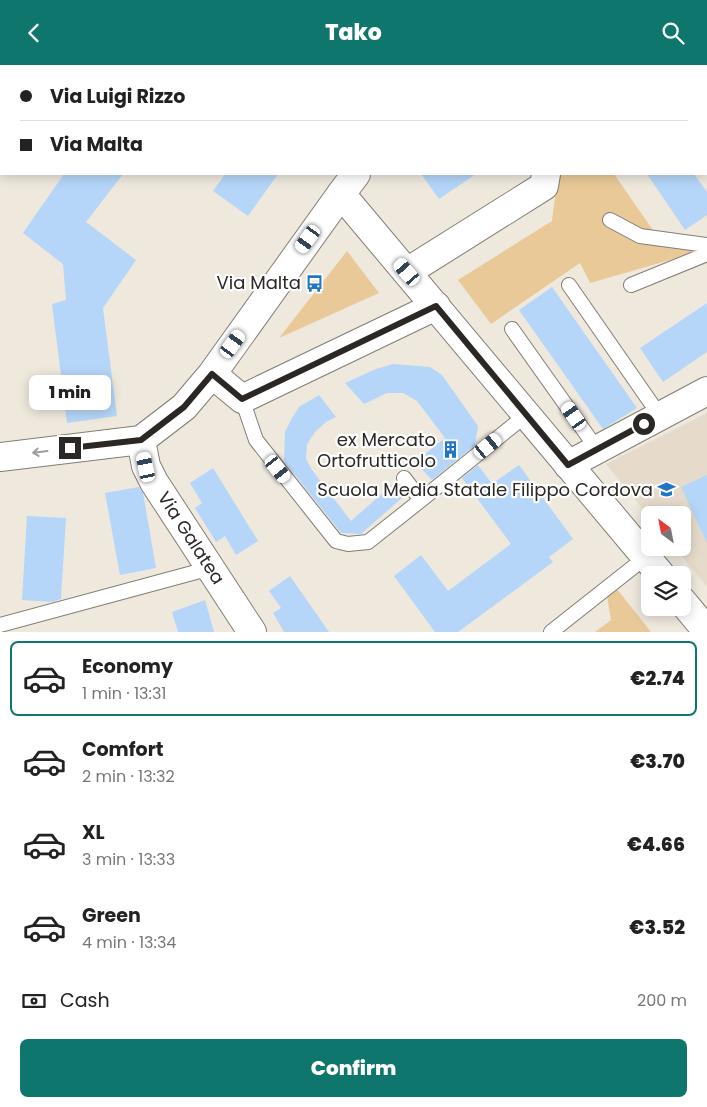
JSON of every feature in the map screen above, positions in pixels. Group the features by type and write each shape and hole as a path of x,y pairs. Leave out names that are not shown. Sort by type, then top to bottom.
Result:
{"street":[{"path":"407,272 545,180"},
{"path":"0,457 141,440 184,407 212,374 348,184 407,272 653,566"},
{"path":"212,374 242,399 436,306"},
{"path":"568,465 707,391"},
{"name":"Via Galatea","path":"141,440 146,467 154,481 252,632"},
{"path":"691,612 707,631"}],"lane":[{"path":"610,220 640,236 707,245"},
{"path":"631,285 707,254"},
{"path":"569,285 660,416"},
{"path":"512,329 597,449"},
{"path":"242,399 256,440 336,541 348,544 368,542 526,415"},
{"path":"404,478 421,499"},
{"path":"0,625 211,568"},
{"path":"551,632 641,574"}],"shaded area":[{"path":"558,175 615,175 664,246 701,251 590,283 580,263 491,324 458,280 552,221"},
{"path":"347,251 379,293 279,338"},
{"name":"Scuola Media Statale Filippo Cordova","path":"707,413 707,587 682,556 691,556 691,506 641,507 606,464"},
{"path":"617,589 651,632 595,632 611,620 607,596"}],"building":[{"path":"63,175 122,175 86,222 136,260 103,308 117,416 67,423 52,304 66,300 63,264 23,233"},
{"path":"224,175 277,175 248,216 213,191"},
{"path":"422,175 475,175 439,199"},
{"path":"648,175 695,175 707,192 707,215 685,230"},
{"path":"552,287 637,408 603,429 519,310"},
{"path":"707,303 707,352 663,382 640,348"},
{"path":"393,364 430,367 442,375 478,426 475,445 432,480 415,462 445,438 417,401 403,393 387,393 364,404 345,383 376,369"},
{"path":"319,395 336,417 326,422 315,432 307,444 306,459 312,470 351,521 393,484 404,496 361,534 341,533 284,461 285,432 292,418 299,407"},
{"path":"478,465 492,484 519,465 573,539 549,557 553,562 458,632 435,632 394,576 421,555 448,591 511,544 462,478"},
{"path":"213,468 258,541 236,555 225,536 216,542 195,508 202,503 190,483"},
{"path":"707,475 707,543 691,506 681,487"},
{"path":"139,487 143,493 156,568 120,575 105,493"},
{"path":"27,516 66,518 61,599 52,602 22,600"},
{"path":"290,576 329,632 284,632 273,613 281,608 269,591"},
{"path":"205,600 214,632 178,632 172,612"}],"place":[{"name":"Via Malta","path":"315,283"},
{"name":"ex Mercato Ortofrutticolo","path":"450,450"},
{"name":"Scuola Media Statale Filippo Cordova","path":"667,490"}],"route":[{"path":"70,448 141,440 184,407 212,374 242,399 436,306 568,465 644,424"}]}
